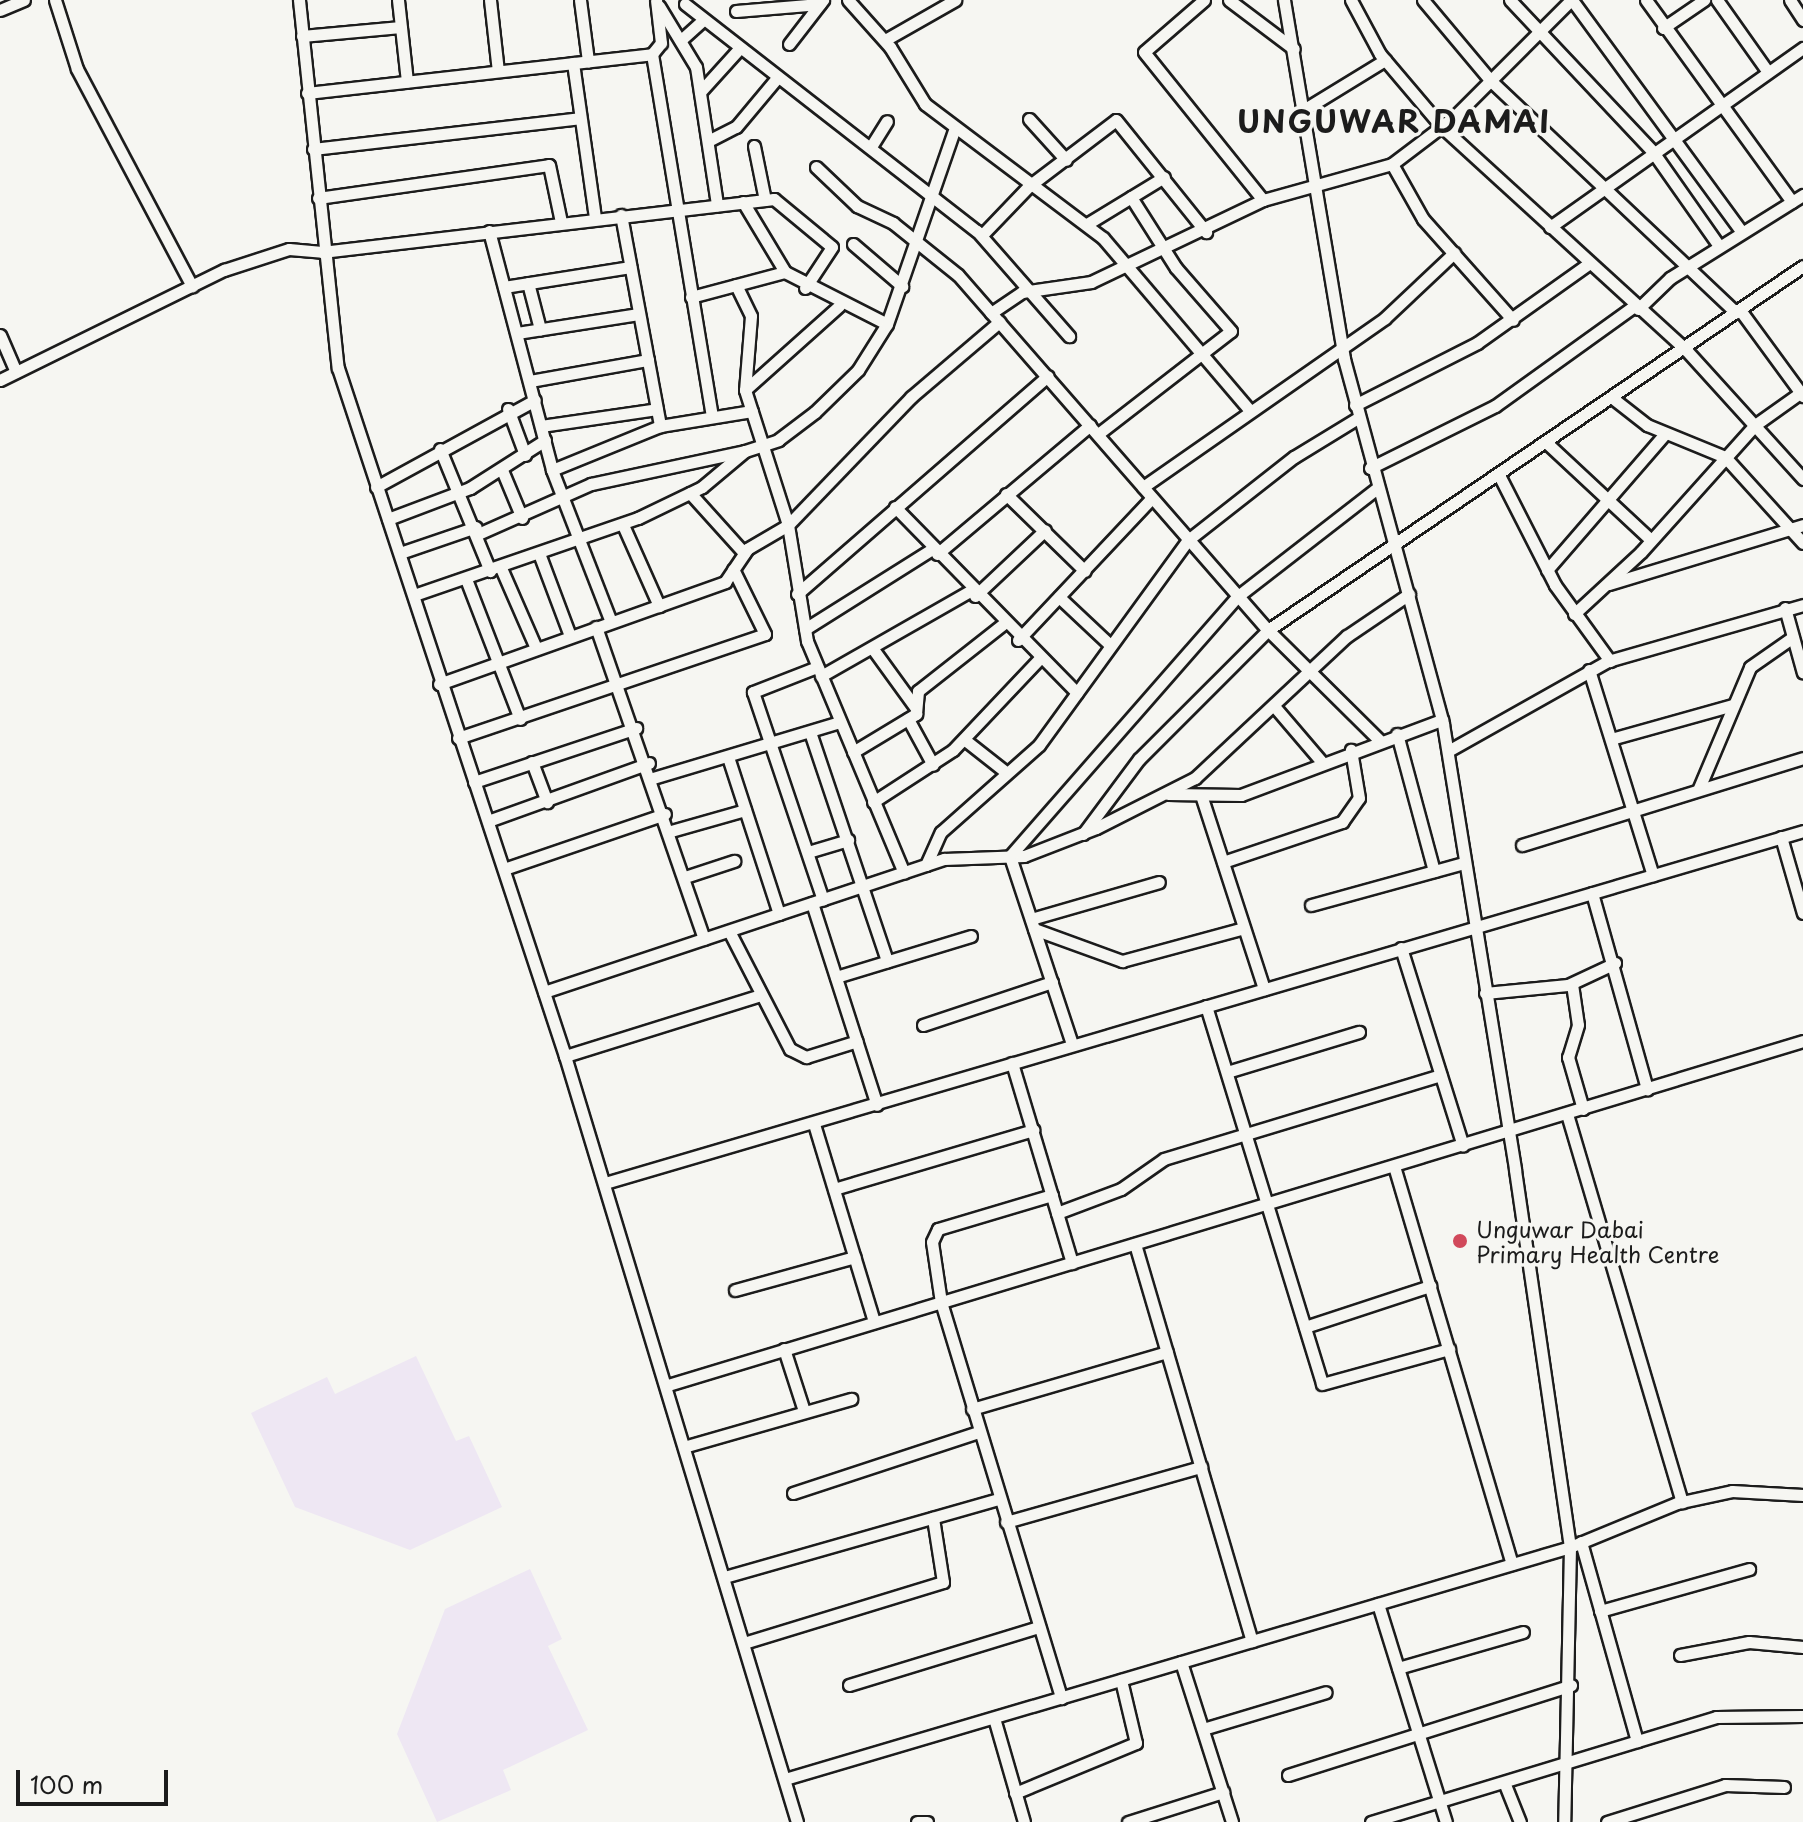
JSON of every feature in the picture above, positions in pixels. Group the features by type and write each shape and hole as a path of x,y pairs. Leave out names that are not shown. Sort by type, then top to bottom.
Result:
{"street":[{"path":"0,10 24,0"},
{"path":"55,0 77,69 192,286"},
{"path":"299,0 322,252 338,368 414,595 439,684 488,821 565,1056 728,1576 797,1822"},
{"path":"398,0 407,82"},
{"path":"490,0 498,71"},
{"path":"580,0 588,61"},
{"path":"848,0 885,40 925,104 954,131 1087,224 1198,355 1250,411"},
{"path":"885,40 955,0"},
{"path":"1204,0 1144,52 1263,200"},
{"path":"1229,0 1294,49"},
{"path":"1284,0 1318,184 1342,347 1370,468 1409,594 1448,751 1473,926 1576,1544 1600,1611 1637,1741"},
{"path":"1351,0 1385,60 1442,127 1588,264 1687,351 1803,479"},
{"path":"1423,0 1491,81 1683,270 1738,312 1802,394 1755,425 1609,584 1574,614"},
{"path":"1510,0 1653,152 1719,246"},
{"path":"439,684 716,587 744,553 788,525 911,397 995,317 1031,289 1082,284 1206,232 1263,200 1392,164 1442,127 1571,0 1677,135 1742,232"},
{"path":"1646,0 1663,28 1792,202"},
{"path":"1663,28 1704,0"},
{"path":"1717,0 1768,72"},
{"path":"1790,0 1803,20"},
{"path":"307,93 652,54 661,43 656,1"},
{"path":"656,1 682,39 700,92 717,205"},
{"path":"736,11 822,2"},
{"path":"789,44 822,2"},
{"path":"685,4 701,22 872,145 982,235 1069,336"},
{"path":"682,39 701,22"},
{"path":"302,36 401,27"},
{"path":"1550,227 1803,48"},
{"path":"700,92 738,50"},
{"path":"652,54 675,209 712,417"},
{"path":"1305,109 1385,60"},
{"path":"573,63 595,218"},
{"path":"708,141 736,127 777,78"},
{"path":"313,149 579,118"},
{"path":"1029,119 1066,160"},
{"path":"982,235 1029,186 1119,120 1206,232"},
{"path":"872,145 887,121"},
{"path":"400,553 522,518 563,497 651,466 765,447 858,370 887,324 920,243 954,131"},
{"path":"754,146 765,200"},
{"path":"1392,164 1423,219 1513,320"},
{"path":"318,198 549,165 561,222"},
{"path":"816,167 857,206 920,243 995,317 1268,630 1310,668 1379,740"},
{"path":"1087,224 1164,177"},
{"path":"1370,468 1495,406 1636,307 1683,270 1803,195"},
{"path":"805,629 934,552 1094,429 1229,336 1230,327 1164,250 1131,197"},
{"path":"0,380 192,286 263,255 322,252 765,200 783,202 832,247 805,288"},
{"path":"743,202 785,272 805,288 839,306 887,324"},
{"path":"621,215 660,426"},
{"path":"489,231 552,470 611,622"},
{"path":"853,244 902,286"},
{"path":"1143,487 1385,318 1454,253"},
{"path":"1355,405 1513,320 1588,264"},
{"path":"1083,834 1147,750 1268,630 1392,541 1549,445 1687,351 1803,266"},
{"path":"504,287 630,267"},
{"path":"691,297 785,272"},
{"path":"528,283 540,329"},
{"path":"736,285 751,316 745,390 788,525 805,629 819,671 904,873"},
{"path":"745,390 839,306"},
{"path":"517,333 639,314"},
{"path":"0,335 16,372"},
{"path":"530,381 648,360"},
{"path":"797,594 1048,376"},
{"path":"376,487 508,409 535,400"},
{"path":"1615,400 1665,434 1725,457 1797,527 1803,543"},
{"path":"508,409 525,455"},
{"path":"541,426 657,409"},
{"path":"552,470 660,426 752,411"},
{"path":"926,865 941,832 1039,745 1109,644 1188,540 1294,457 1358,418"},
{"path":"1547,570 1665,434"},
{"path":"388,519 463,491 502,470 545,440"},
{"path":"1549,445 1651,540"},
{"path":"440,449 463,491 495,570 536,648"},
{"path":"414,595 581,543 623,525 690,493 745,451"},
{"path":"502,470 522,518"},
{"path":"1500,477 1547,570 1574,614 1610,661"},
{"path":"1010,856 1238,596 1376,489"},
{"path":"690,493 744,553"},
{"path":"1006,494 1085,571"},
{"path":"1018,640 1152,498"},
{"path":"895,507 972,593 1038,660 1077,693"},
{"path":"623,525 659,606"},
{"path":"1609,584 1797,527"},
{"path":"877,1105 836,977 808,852 753,692 819,671 873,649 972,593 1045,530"},
{"path":"540,556 570,636"},
{"path":"458,738 765,634 733,569"},
{"path":"466,579 520,719"},
{"path":"544,992 926,865 1010,856 1083,834 1167,794 1274,706 1310,668 1409,594"},
{"path":"1059,597 1109,644"},
{"path":"1448,751 1610,661 1803,605"},
{"path":"1785,608 1803,673"},
{"path":"853,752 908,719 917,710 918,691 1003,624"},
{"path":"596,627 649,763 704,939"},
{"path":"1699,788 1733,705 1760,656 1793,637"},
{"path":"873,649 917,710"},
{"path":"873,802 933,765 965,740 1038,660"},
{"path":"1589,670 1653,875"},
{"path":"1611,739 1733,705"},
{"path":"1274,706 1321,761"},
{"path":"908,719 933,765"},
{"path":"1167,794 1202,798 1241,795 1321,761 1442,720"},
{"path":"653,778 840,722"},
{"path":"474,782 636,728"},
{"path":"810,732 887,961"},
{"path":"1397,734 1434,871"},
{"path":"965,740 1007,773"},
{"path":"1223,862 1342,822 1359,798 1351,750"},
{"path":"728,757 779,914"},
{"path":"1522,845 1803,758"},
{"path":"532,762 547,802"},
{"path":"488,821 649,763"},
{"path":"1202,798 1264,989"},
{"path":"671,831 745,810"},
{"path":"504,869 665,814"},
{"path":"605,1183 1803,831"},
{"path":"1781,837 1800,893 1803,913"},
{"path":"808,852 848,840"},
{"path":"1010,856 1072,1044"},
{"path":"685,877 734,861"},
{"path":"1311,905 1463,863"},
{"path":"1033,924 1159,882"},
{"path":"1592,893 1615,963 1647,1089"},
{"path":"1033,924 1122,961 1244,928"},
{"path":"729,931 758,996 798,1055 857,1041"},
{"path":"836,977 971,936"},
{"path":"1401,948 1463,1146"},
{"path":"1485,993 1572,984 1615,963"},
{"path":"923,1025 1052,982"},
{"path":"1572,984 1578,1025 1568,1057 1583,1109"},
{"path":"565,1056 758,996"},
{"path":"1206,1006 1326,1387 1449,1349"},
{"path":"1227,1072 1359,1032"},
{"path":"668,1385 1803,1041"},
{"path":"1012,1063 1072,1263"},
{"path":"1057,1213 1121,1189 1152,1164 1245,1131 1441,1075"},
{"path":"1567,1114 1682,1502"},
{"path":"814,1124 874,1322"},
{"path":"834,1189 1033,1130"},
{"path":"1394,1166 1512,1564"},
{"path":"1052,1195 938,1229 932,1242 941,1302 1061,1698"},
{"path":"1135,1244 1252,1641"},
{"path":"735,1290 855,1257"},
{"path":"1305,1327 1430,1286"},
{"path":"784,1349 804,1411"},
{"path":"972,1409 1167,1352"},
{"path":"687,1446 851,1399"},
{"path":"793,1493 979,1432"},
{"path":"1006,1522 1201,1467"},
{"path":"785,1779 1512,1564 1576,1544 1682,1502 1732,1491 1803,1495"},
{"path":"728,1576 999,1499"},
{"path":"747,1642 943,1582 933,1518"},
{"path":"1564,1822 1570,1763 1576,1544"},
{"path":"1600,1611 1749,1569"},
{"path":"1378,1604 1446,1822"},
{"path":"849,1685 1039,1627"},
{"path":"1398,1668 1523,1632"},
{"path":"1680,1655 1749,1642 1803,1647"},
{"path":"1181,1662 1232,1822"},
{"path":"1015,1793 1136,1743 1121,1680"},
{"path":"1288,1775 1571,1685"},
{"path":"1203,1729 1326,1692"},
{"path":"1371,1822 1637,1741 1741,1713 1803,1716"},
{"path":"994,1718 1024,1822"},
{"path":"1504,1782 1520,1822"},
{"path":"1607,1822 1699,1790 1784,1787"},
{"path":"1128,1822 1223,1792"},
{"path":"917,1822 927,1822"}],"shaded area":[{"path":"416,1356 456,1441 469,1436 502,1507 410,1550 295,1507 251,1413 327,1377 335,1394"},
{"path":"530,1569 562,1639 548,1646 588,1730 503,1770 511,1790 437,1822 397,1734 445,1609"}],"place":[{"name":"Unguwar Dabai Primary Health Centre","path":"1460,1241"}],"district":[{"name":"UNGUWAR DAMAI","path":"1394,121"}]}
